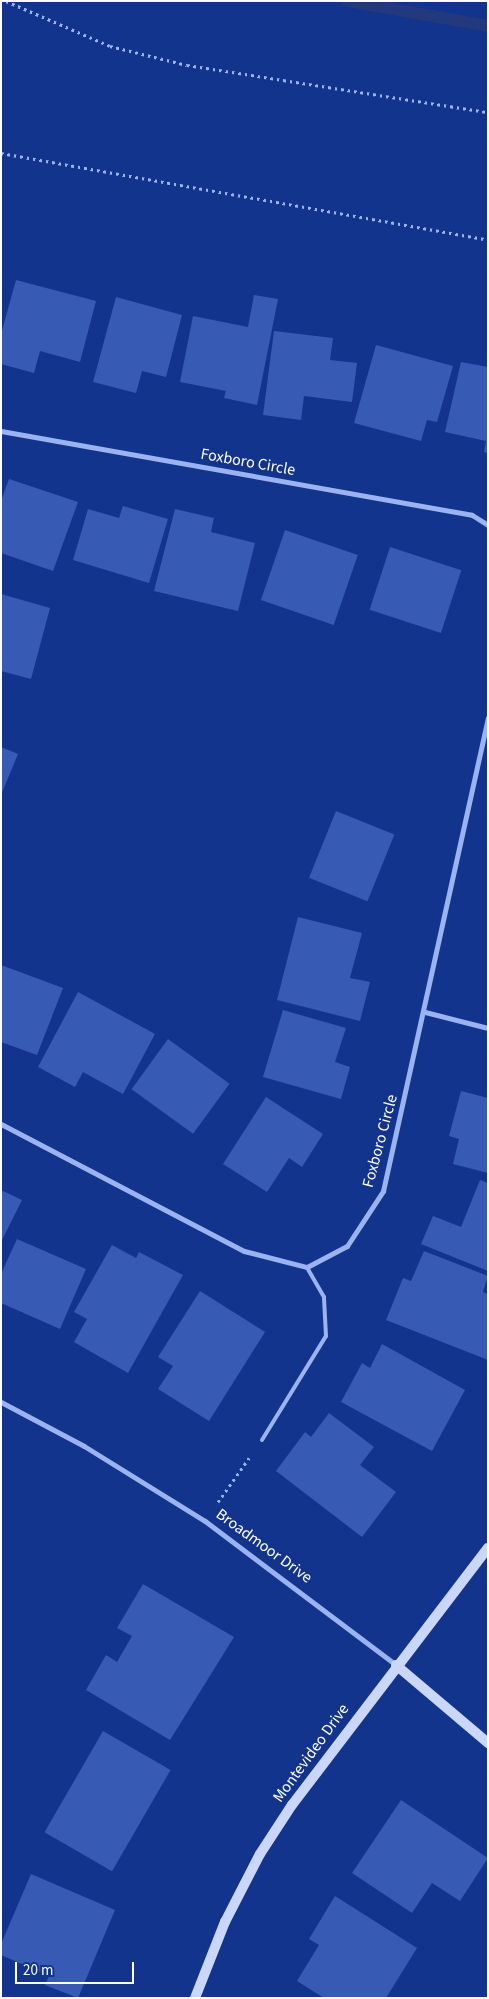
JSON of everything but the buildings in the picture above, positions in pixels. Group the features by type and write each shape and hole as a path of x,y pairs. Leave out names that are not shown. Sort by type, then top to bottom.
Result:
{"street":[{"name":"Foxboro Circle","path":"1,431 472,515 488,525"},
{"name":"Foxboro Circle","path":"307,1267 347,1246 383,1191 425,1012 488,718"},
{"path":"425,1012 488,1028"},
{"path":"1,1124 244,1251 307,1267"},
{"name":"Broadmoor Drive","path":"1,1402 84,1446 205,1521 396,1665 488,1743"},
{"name":"Montevideo Drive","path":"195,1998 225,1922 260,1854 328,1753 488,1548"}],"lane":[{"path":"262,1440 326,1336 324,1297 307,1267"}],"path":[{"path":"6,1 110,46 187,66 488,112"},
{"path":"1,153 488,240"},
{"path":"205,1521 262,1440"}],"waterway":[{"path":"348,1 488,26"}]}
